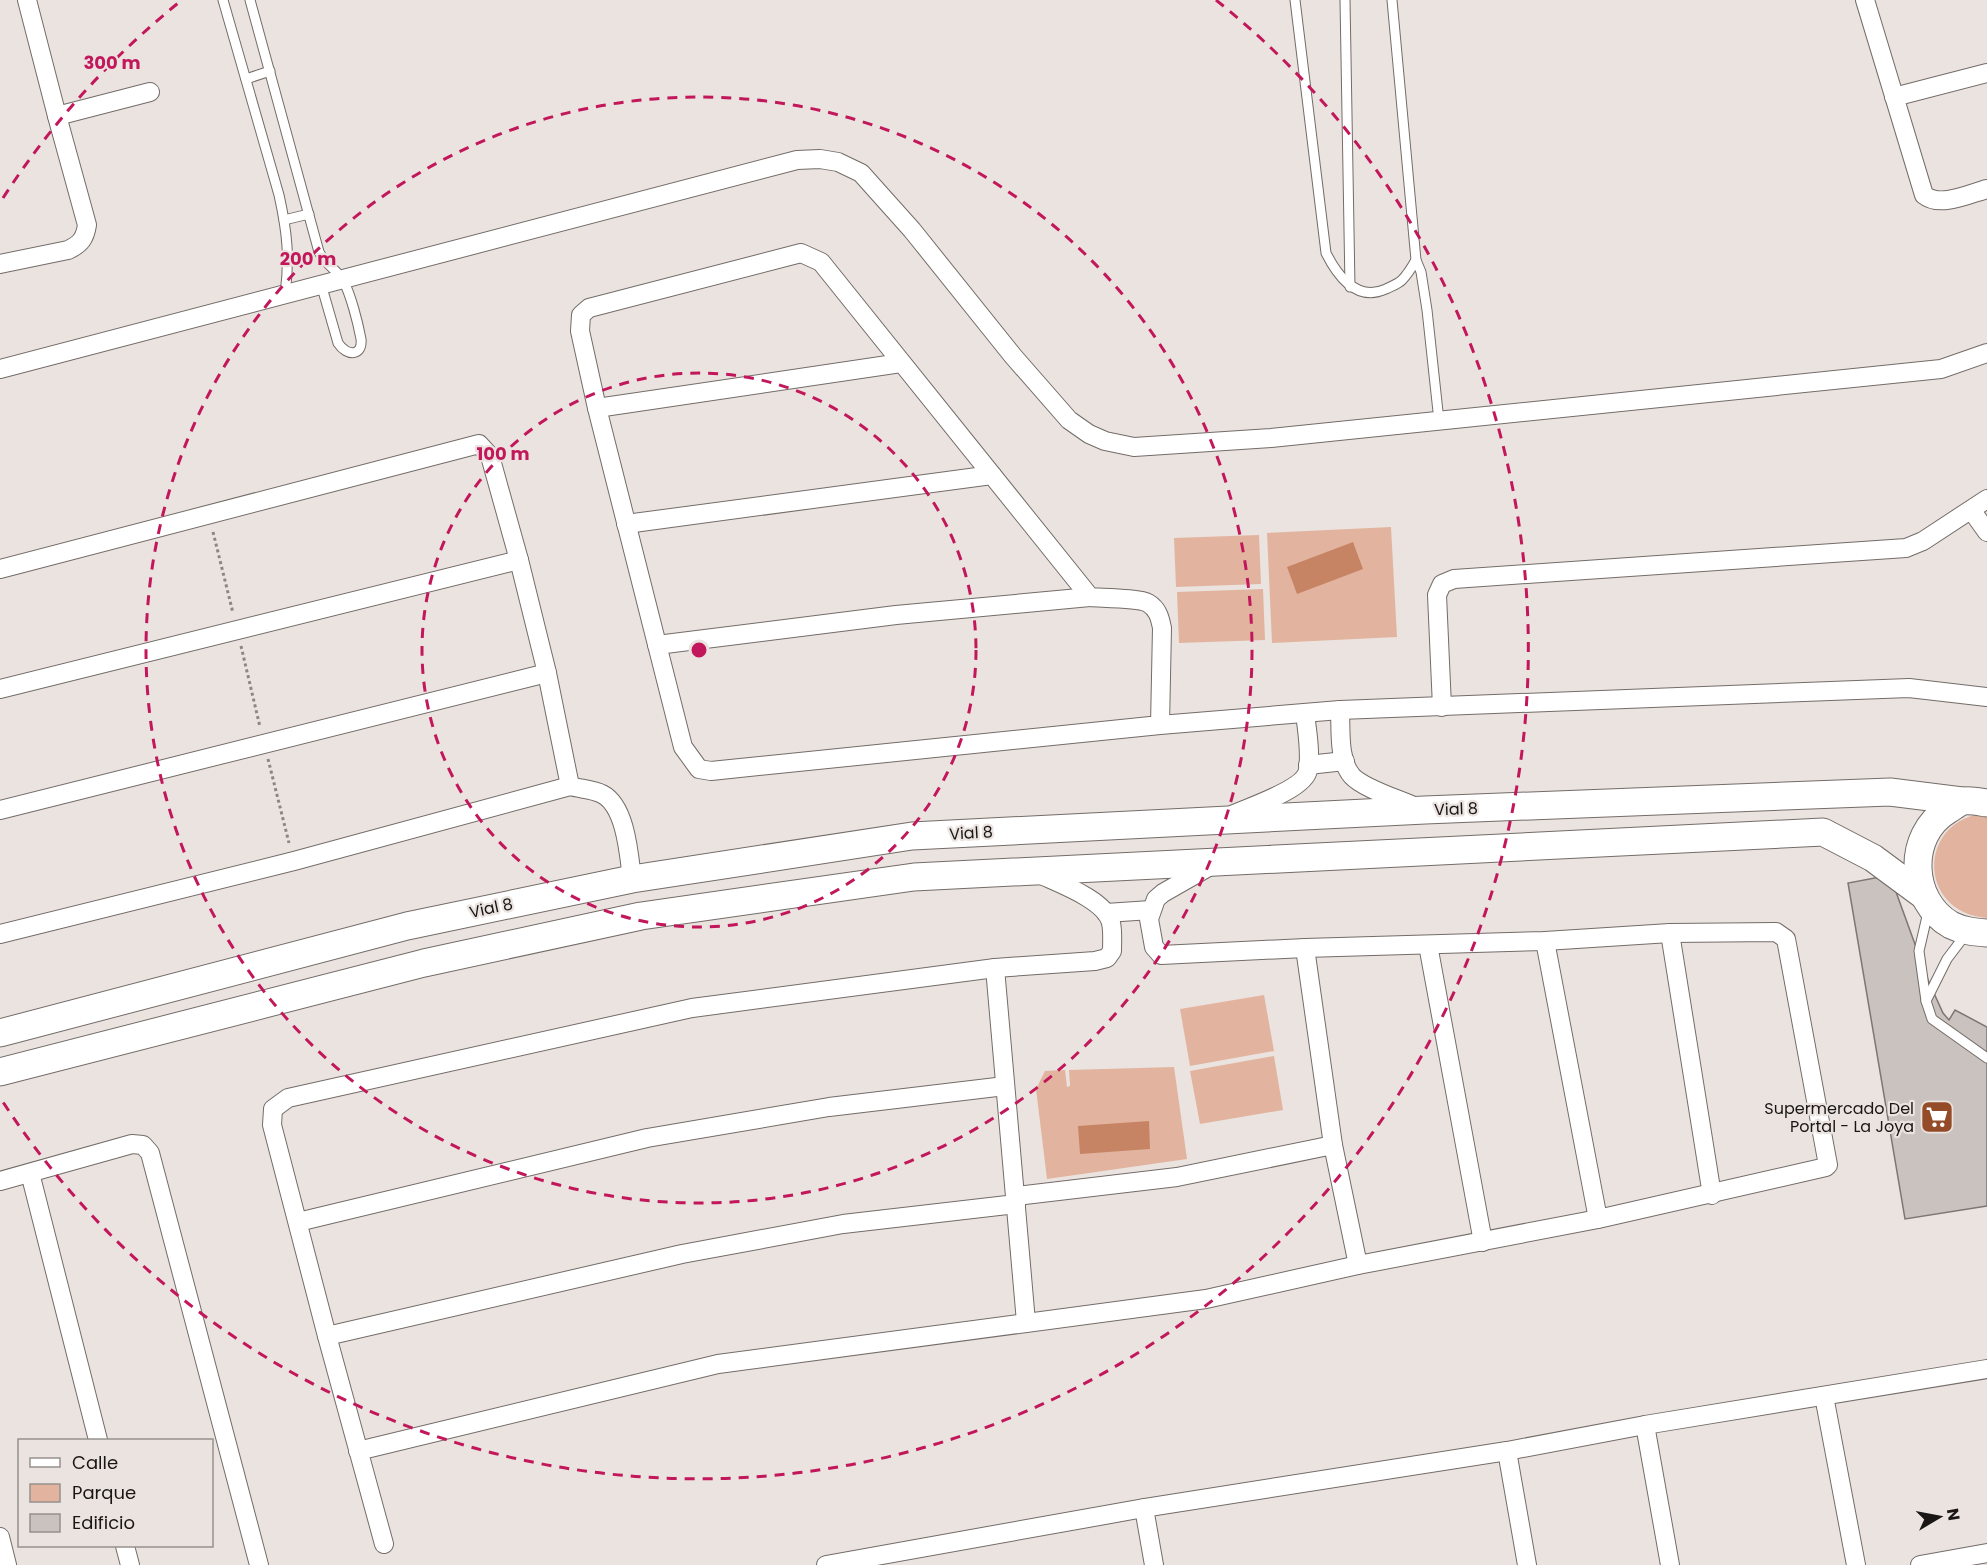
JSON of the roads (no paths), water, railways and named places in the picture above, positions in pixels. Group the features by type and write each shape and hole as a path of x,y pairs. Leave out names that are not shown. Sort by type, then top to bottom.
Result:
{"main road":[{"name":"Vial 8","path":"4,1031 407,926 632,879 912,836 1425,810 1890,792 1975,802"},
{"path":"1975,802 1938,816 1922,839 1916,867 1927,900 1936,914 1951,925 1978,932"},
{"path":"0,1072 424,963 641,916 914,877 1220,860 1823,832 1873,858 1927,900"}],"street":[{"path":"0,264 68,250 85,238 87,225 27,0"},
{"path":"1865,0 1924,195 1930,200 1938,201 1987,189"},
{"path":"1894,97 1987,73"},
{"path":"57,117 150,92"},
{"path":"0,369 798,160 820,159 838,162 861,173 912,230 1013,356 1069,420 1089,434 1105,441 1134,447 1168,446 1439,421 1941,369 1987,353"},
{"path":"1090,597 821,262 801,253 589,308 581,315 580,331 597,408 683,747 699,769 711,771 1160,725 1340,710 1442,708 1909,688 1987,697"},
{"path":"597,408 901,363"},
{"path":"0,569 479,444 490,456 519,560 547,673 570,786"},
{"path":"626,524 992,475"},
{"path":"1442,708 1437,595 1442,584 1454,579 1906,548 1923,542 1987,499"},
{"path":"1971,511 1987,532"},
{"path":"0,688 519,560"},
{"path":"657,645 896,615 1090,597 1146,602 1155,608 1162,628 1160,725"},
{"path":"0,810 547,673"},
{"path":"1340,710 1345,761 1352,776 1360,783 1425,810"},
{"path":"1221,820 1295,787 1304,780 1308,771 1305,713"},
{"path":"1308,765 1345,761"},
{"path":"0,934 294,861 570,786 604,795 614,806 622,821 632,879"},
{"path":"358,1451 718,1364 1206,1299 1358,1265 1712,1195 1826,1167 1829,1161 1786,939 1776,932 1670,933 1545,941 1161,955 1154,947 1150,936 1149,919 1156,899 1220,860"},
{"path":"384,1544 272,1125 273,1109 288,1098 692,1008 995,968 1095,961 1107,958 1112,951 1111,922 1106,913 1085,896 1032,871"},
{"path":"1106,913 1151,910"},
{"path":"1670,933 1712,1195"},
{"path":"1545,941 1598,1219"},
{"path":"1428,945 1483,1242"},
{"path":"1305,948 1333,1145 1358,1265"},
{"path":"995,968 1026,1322"},
{"path":"298,1222 648,1138 829,1107 1005,1086"},
{"path":"0,1181 132,1144 143,1145 150,1153 259,1565"},
{"path":"327,1336 682,1254 843,1224 1214,1171 1333,1145"},
{"path":"30,1173 98,1439"},
{"path":"826,1565 1144,1508 1507,1450 1987,1369"},
{"path":"1824,1396 1856,1565"},
{"path":"1645,1425 1671,1565"},
{"path":"1507,1450 1527,1565"},
{"path":"1144,1508 1154,1565"},
{"path":"0,1537 7,1565"},
{"path":"126,1547 130,1565"},
{"path":"1920,1565 1987,1553"}],"lane":[{"path":"223,0 284,220 289,267 285,294"},
{"path":"250,0 319,252 324,262 343,279 353,309 361,342 356,352 343,351 338,343 321,284"},
{"path":"1295,0 1326,253 1350,287 1362,293 1380,291 1401,282 1416,260"},
{"path":"1345,0 1350,287"},
{"path":"1392,0 1416,260 1421,272 1427,310 1439,421"},
{"path":"246,79 270,71"},
{"path":"284,220 309,214"},
{"path":"1927,900 1919,951 1926,1001 1932,1019 1987,1058"},
{"path":"1926,1001 1947,959 1978,932"}],"place":[{"name":"Supermercado Del Portal - La Joya","path":"1937,1117"}]}
